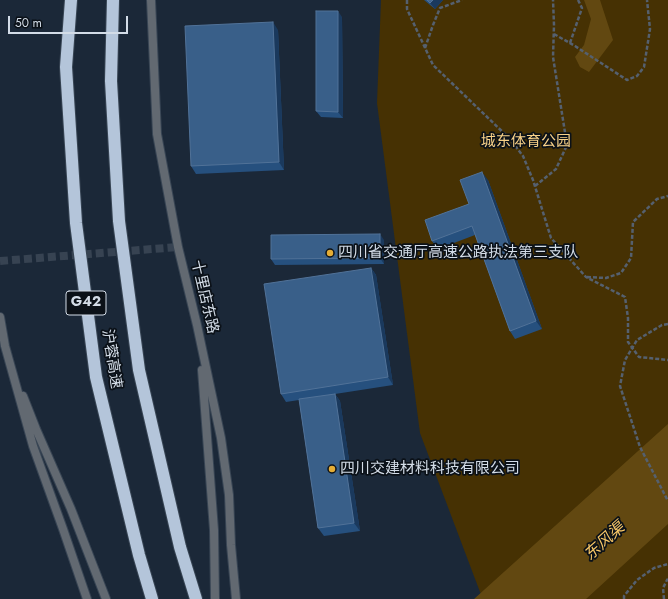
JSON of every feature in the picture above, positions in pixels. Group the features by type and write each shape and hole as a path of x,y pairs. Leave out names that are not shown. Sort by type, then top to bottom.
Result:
{"highway":[{"name":"沪蓉高速","path":"71,0 66,67 76,223 96,377 139,556 152,599"},
{"name":"沪蓉高速","path":"113,0 110,81 119,221 139,370 180,547 196,599"}],"street":[{"name":"十里店东路","path":"151,0 157,134 178,247 197,325 221,438 228,495 236,599"},
{"path":"0,317 4,346 33,446 87,599"},
{"path":"197,325 204,390 214,530 215,599"},
{"path":"4,346 36,429 71,508 106,599"}],"path":[{"path":"407,0 407,9 433,65 510,139 523,156 535,186 551,238 586,277 625,297 628,318 628,342 639,357 668,360"},
{"path":"425,48 440,8 462,0"},
{"path":"535,186 556,169 567,145 553,57 553,0"},
{"path":"570,42 582,8 578,0"},
{"path":"554,34 570,42 627,80 638,76 644,67 650,30 647,0"},
{"path":"586,277 606,278 621,273 630,258 633,222 657,199 668,196"},
{"path":"668,324 662,325 637,340 625,360 620,386 640,447 668,501"},
{"path":"624,599 624,596 637,580 654,568 668,564"},
{"path":"664,599 663,588 668,579"}],"green space":[{"name":"城东体育公园","path":"381,0 668,0 668,599 485,599 480,592 420,433 377,103"}],"water":[{"path":"584,0 600,0 613,40 589,72 580,67 575,57 584,45 591,19"},
{"name":"东风渠","path":"668,424 668,524 586,599 474,599"}],"building":[{"path":"316,11 338,11 338,112 316,111"},
{"path":"273,22 279,162 191,166 185,26"},
{"path":"482,172 536,321 510,331 472,226 432,241 425,220 469,204 460,180"},
{"name":"四川省交通厅高速公路执法第三支队","path":"380,234 380,258 271,259 271,235"},
{"path":"371,268 388,377 281,394 264,284"},
{"name":"四川交建材料科技有限公司","path":"335,394 354,523 318,528 299,399"}],"tunnel":[{"path":"0,261 178,247"}],"place":[{"name":"四川省交通厅高速公路执法第三支队","path":"330,253"},
{"name":"四川交建材料科技有限公司","path":"332,469"}]}
